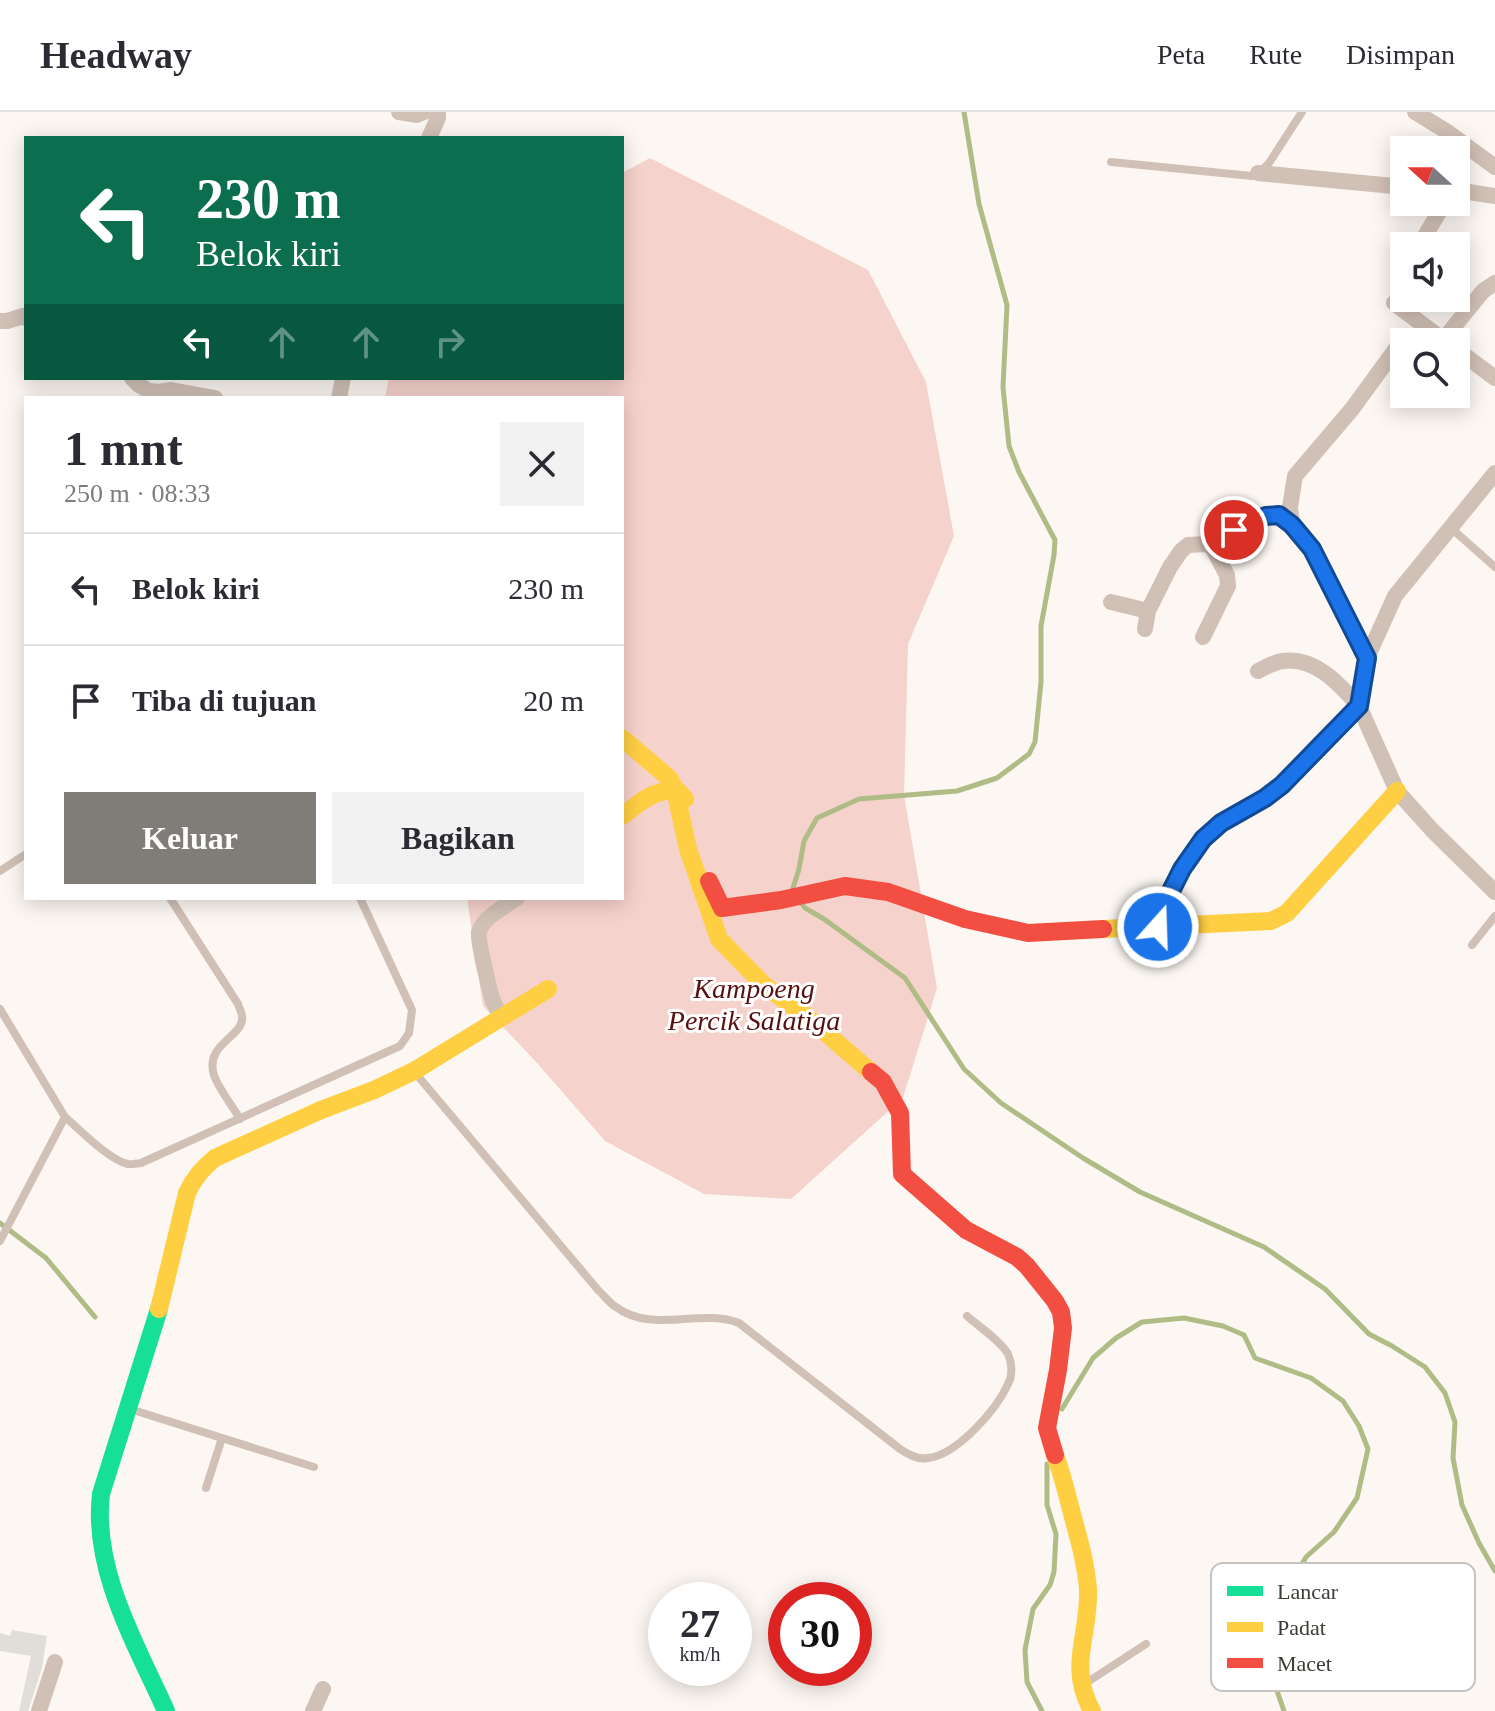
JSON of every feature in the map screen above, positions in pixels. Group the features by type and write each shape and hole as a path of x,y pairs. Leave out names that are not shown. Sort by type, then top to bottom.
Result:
{"street":[{"path":"399,112 417,115 424,112"},
{"path":"430,136 438,112"},
{"path":"1415,112 1495,167"},
{"path":"1258,173 1390,186"},
{"path":"1470,192 1495,196"},
{"path":"1455,328 1483,291 1495,283"},
{"path":"1406,312 1428,328"},
{"path":"0,321 24,317"},
{"path":"1292,525 1290,507 1295,476 1352,409 1390,357"},
{"path":"1470,360 1495,378"},
{"path":"134,380 149,391 171,390 204,396"},
{"path":"1158,927 1182,869 1203,839 1221,823 1282,785 1359,706 1367,658 1395,596 1495,473"},
{"path":"1212,547 1234,530 1266,516 1279,515 1312,549 1367,658"},
{"path":"1145,629 1148,611 1181,551 1188,545 1206,544 1212,547 1227,575 1228,586 1203,637"},
{"path":"1111,602 1148,611"},
{"path":"1258,671 1282,661 1306,663 1327,674 1359,706 1397,791 1495,892"},
{"path":"624,740 670,779 688,849 719,939 764,985 805,1015 883,1082 900,1113 902,1174 966,1230 1017,1257 1061,1312 1063,1328 1048,1417 1048,1436 1061,1470 1087,1572 1089,1600 1078,1671 1079,1687 1092,1711"},
{"path":"624,815 657,792 679,791 685,798 712,890 722,908 781,900 845,886 888,892 965,919 1028,933 1271,921 1287,913 1397,791"},
{"path":"502,1018 493,1001 479,930 488,919 514,900"},
{"path":"166,1711 123,1612 102,1544 99,1522 101,1494 154,1329 187,1193 193,1180 215,1158 414,1071 548,989"},
{"path":"39,1711 55,1662"},
{"path":"313,1711 323,1689"}],"lane":[{"path":"1111,162 1246,176 1258,173 1269,163 1302,112"},
{"path":"1450,527 1495,567"},
{"path":"0,871 24,855"},
{"path":"171,900 238,1004 243,1017 241,1027 219,1046 213,1061 214,1075 240,1119"},
{"path":"0,1009 65,1117 103,1150 128,1165 141,1163 400,1046 409,1033 412,1010 361,900"},
{"path":"1472,945 1495,916"},
{"path":"414,1071 617,1309 645,1319 726,1318 739,1323 912,1456 925,1459 938,1456 955,1446 988,1417 1009,1383 1012,1368 1007,1352 967,1316"},
{"path":"0,1241 65,1117"},
{"path":"129,1408 314,1467"},
{"path":"206,1488 222,1438"},
{"path":"1079,1687 1146,1644"}],"green space":[{"name":"Kampoeng Percik Salatiga","path":"650,158 868,270 926,382 954,536 908,644 904,795 937,988 903,1098 791,1199 704,1194 605,1141 483,1006 467,900 624,900 624,396 385,396 389,380 624,380 624,172"}],"building":[{"path":"12,1630 47,1636 42,1668 28,1711 19,1711 31,1656 0,1651 0,1633 10,1636"}],"waterway":[{"path":"793,888 804,841 817,818 859,799 957,791 997,778 1029,754 1035,742 1041,682 1041,626 1055,540 1019,472 1009,446 1003,387 1007,305 979,204 964,112"},
{"path":"802,904 905,978 964,1069 1001,1103 1140,1192 1264,1247 1325,1289 1369,1334 1425,1367 1445,1393 1455,1422 1453,1458 1462,1505 1495,1571"},
{"path":"0,1223 46,1258 95,1317"},
{"path":"1062,1409 1093,1358 1116,1338 1142,1322 1184,1318 1223,1326 1244,1335 1255,1358 1311,1378 1343,1401 1359,1426 1368,1449 1357,1498 1334,1532 1303,1563"},
{"path":"1042,1711 1027,1682 1025,1650 1033,1609 1050,1585 1054,1572 1056,1534 1047,1505 1047,1464"},
{"path":"1277,1691 1284,1711"}],"traffic: fast":[{"path":"159,1309 101,1494 100,1522 103,1551 119,1606 166,1711"}],"traffic: slow":[{"path":"624,740 670,779 688,849 719,939 764,985 805,1015 871,1072"},
{"path":"624,815 662,792 678,791 685,799"},
{"path":"1103,929 1271,921 1287,913 1397,791"},
{"path":"159,1309 187,1193 199,1174 215,1158 414,1071 548,989"},
{"path":"1055,1455 1086,1571 1088,1606 1080,1665 1081,1679 1092,1711"}],"traffic: jam":[{"path":"709,881 722,908 781,900 845,886 888,892 965,919 1028,933 1103,929"},
{"path":"871,1072 883,1082 900,1113 902,1174 966,1230 1017,1257 1061,1312 1063,1328 1058,1370 1047,1428 1055,1455"}],"route":[{"path":"1158,927 1182,869 1203,839 1221,823 1282,785 1359,706 1367,658 1312,549 1279,515 1266,516 1234,530"}]}
